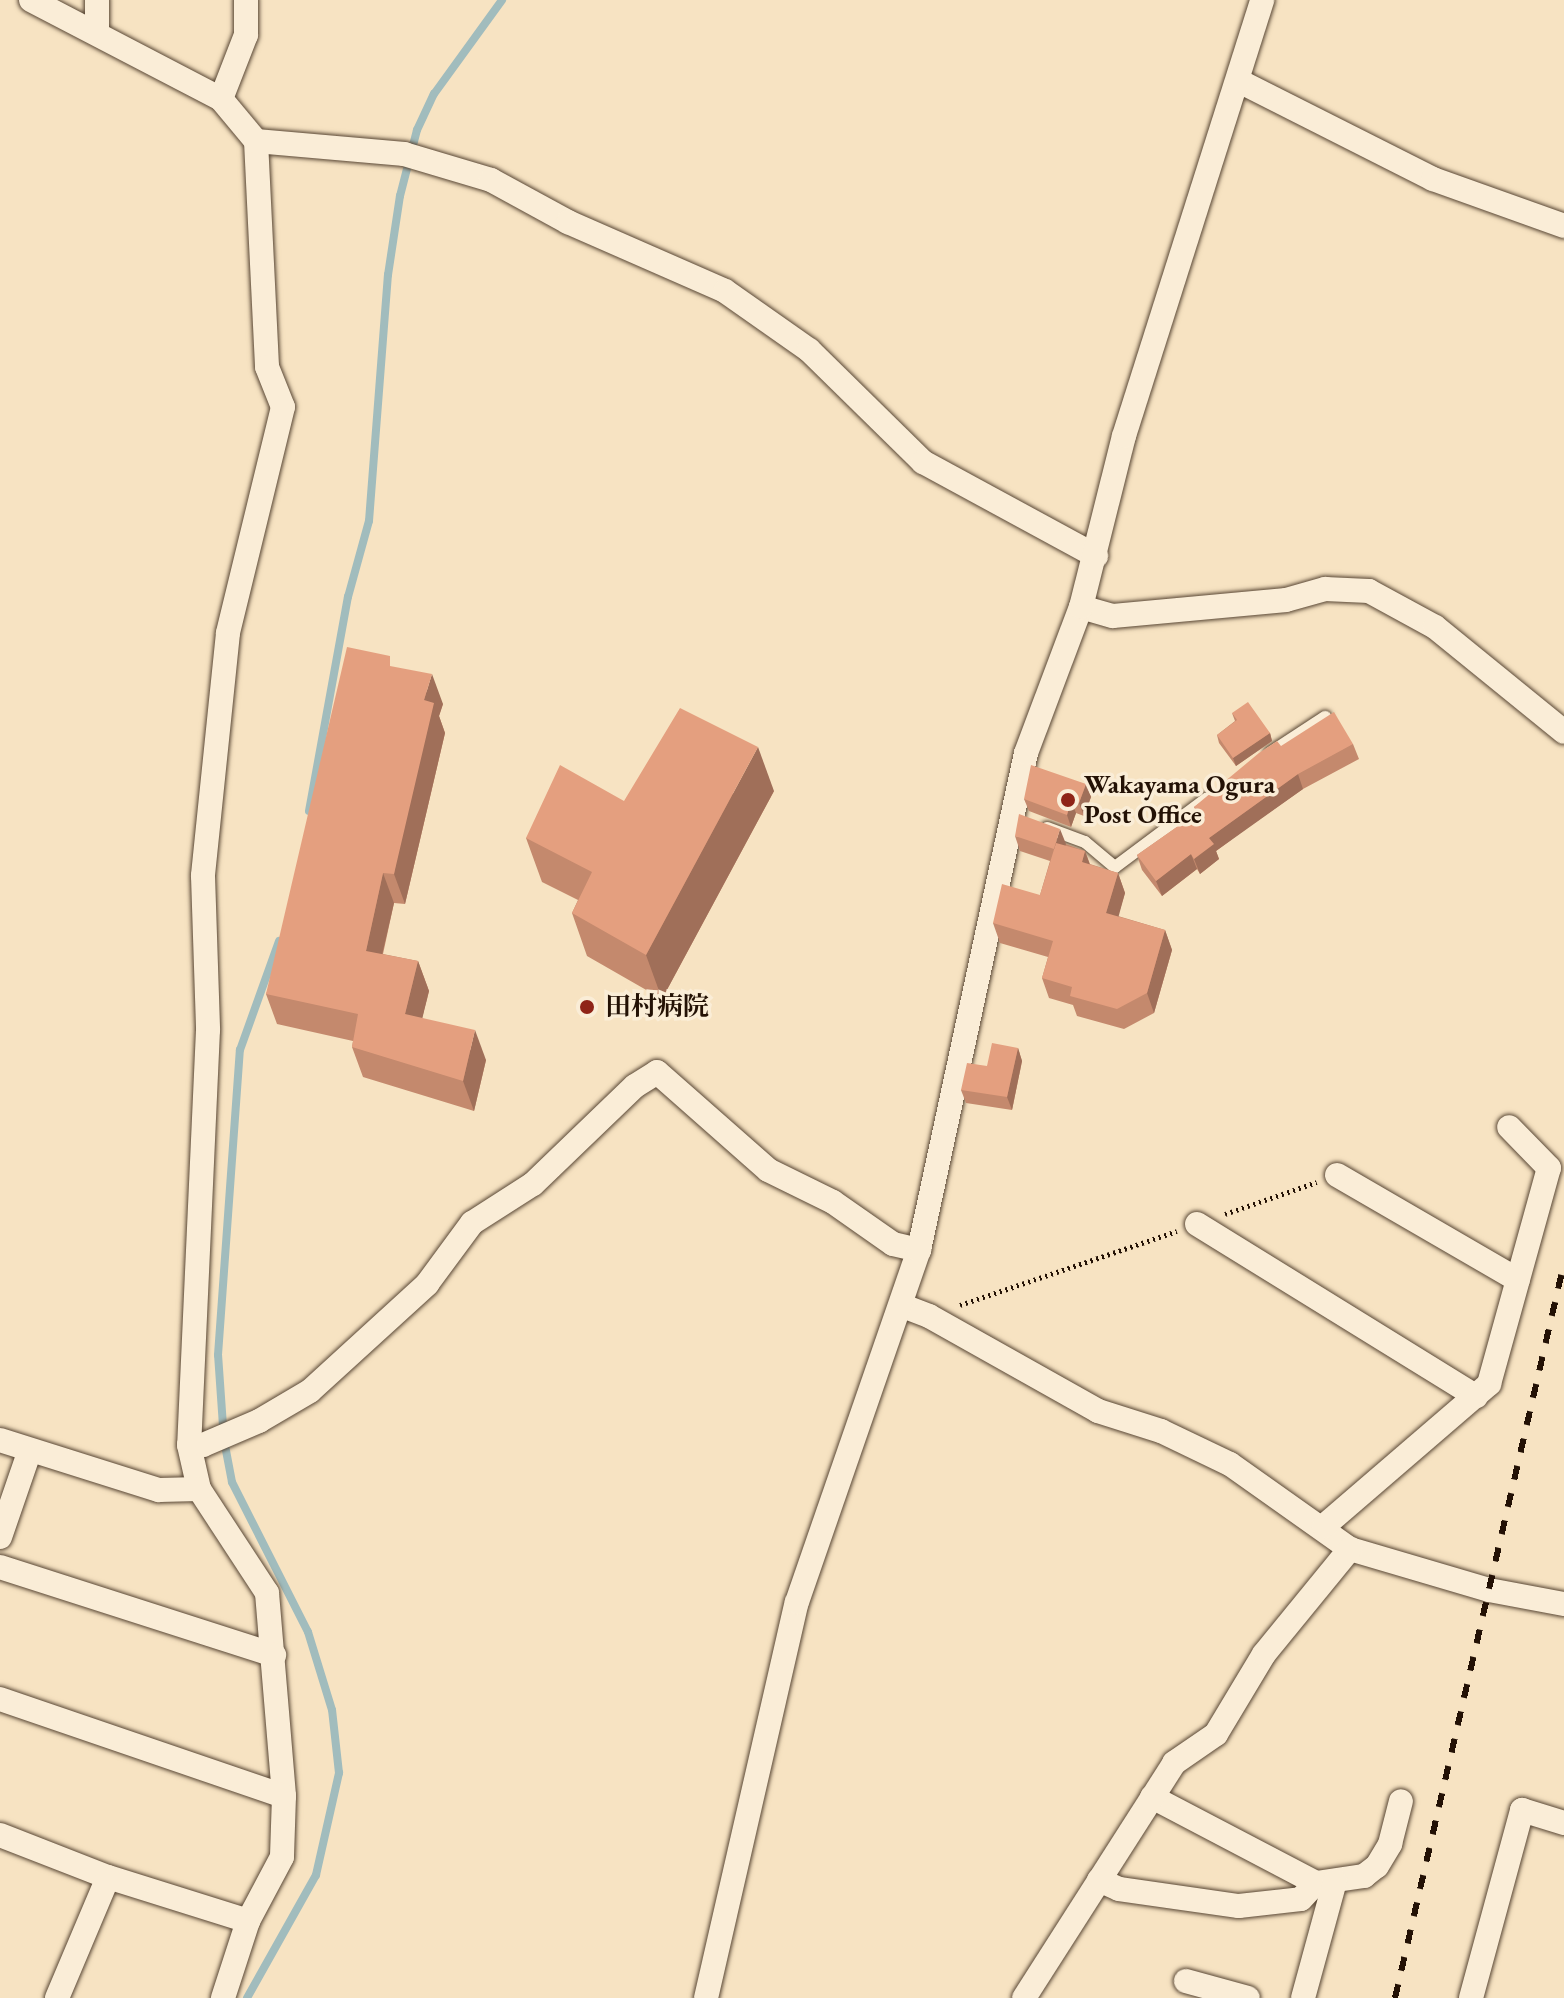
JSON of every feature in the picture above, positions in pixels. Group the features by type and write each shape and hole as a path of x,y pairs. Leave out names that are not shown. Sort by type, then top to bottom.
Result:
{"street":[{"path":"31,0 221,99 256,141 267,367 283,407 228,633 214,740 203,876 208,1030 196,1445 199,1489 267,1593 284,1796 282,1857 248,1921 223,1998"},
{"path":"97,0 97,32"},
{"path":"221,99 246,35 246,0"},
{"path":"706,1998 797,1602 903,1306 919,1250 1010,814 1026,753 1081,607 1124,436 1171,279 1239,81 1262,0"},
{"path":"1239,81 1433,179 1564,226"},
{"path":"256,141 404,154 433,161 491,180 568,222 725,291 809,350 923,462 1096,556"},
{"path":"1081,607 1113,616 1286,600 1325,589 1369,591 1435,627 1564,732"},
{"path":"196,1445 259,1421 310,1391 427,1284 472,1223 533,1184 635,1086 657,1072 768,1170 833,1202 893,1244 919,1250"},
{"path":"1324,1526 1372,1480 1489,1384 1549,1168 1509,1127"},
{"path":"1337,1175 1518,1280"},
{"path":"1197,1224 1476,1396"},
{"path":"903,1306 929,1316 1098,1411 1161,1431 1230,1464 1324,1526 1350,1549 1489,1590 1564,1604"},
{"path":"0,1440 159,1490 199,1489"},
{"path":"0,1537 30,1450"},
{"path":"1024,1998 1180,1756 1216,1734 1264,1654 1350,1549"},
{"path":"0,1567 274,1655"},
{"path":"0,1699 284,1796"},
{"path":"1152,1797 1326,1882"},
{"path":"1099,1880 1119,1889 1239,1906 1301,1899 1326,1882 1364,1876 1384,1857 1401,1801"},
{"path":"1471,1998 1522,1810 1564,1823"},
{"path":"0,1835 108,1877 248,1921"},
{"path":"57,1998 108,1877"},
{"path":"1303,1998 1326,1882"},
{"path":"1186,1981 1248,1998"}],"lane":[{"path":"1259,760 1325,717"},
{"path":"1010,814 1085,842 1115,867 1223,786"}],"path":[{"path":"929,1316 1337,1175"}],"building":[{"path":"347,647 390,656 390,666 432,674 424,700 434,703 394,874 383,873 366,951 418,961 405,1014 475,1030 463,1081 352,1047 358,1014 266,994"},
{"path":"1248,702 1270,733 1233,758 1217,735 1237,720 1232,713"},
{"path":"680,708 758,747 646,955 572,913 592,872 526,838 560,765 624,801"},
{"path":"1334,712 1353,744 1298,774 1209,838 1214,844 1194,859 1191,854 1156,881 1137,855 1198,812 1194,807 1259,753 1277,741 1281,746"},
{"path":"1031,765 1086,784 1079,803 1071,801 1067,815 1024,799"},
{"path":"1019,814 1060,829 1054,849 1015,836"},
{"path":"1056,843 1085,851 1082,862 1118,873 1106,913 1165,930 1147,993 1117,1009 1070,996 1072,987 1042,978 1053,941 993,923 1002,884 1040,895"},
{"path":"992,1043 1018,1048 1007,1097 961,1090 967,1063 987,1066"}],"waterway":[{"path":"309,811 348,597 369,521 388,275 400,196 417,130 434,94 502,0"},
{"path":"247,1998 316,1875 339,1773 332,1710 308,1632 232,1482 224,1440 218,1355 240,1050 279,941"}],"railway":[{"path":"1395,1998 1564,1263"}],"place":[{"name":"Wakayama Ogura Post Office","path":"1068,800"},
{"name":"田村病院","path":"587,1007"}]}
